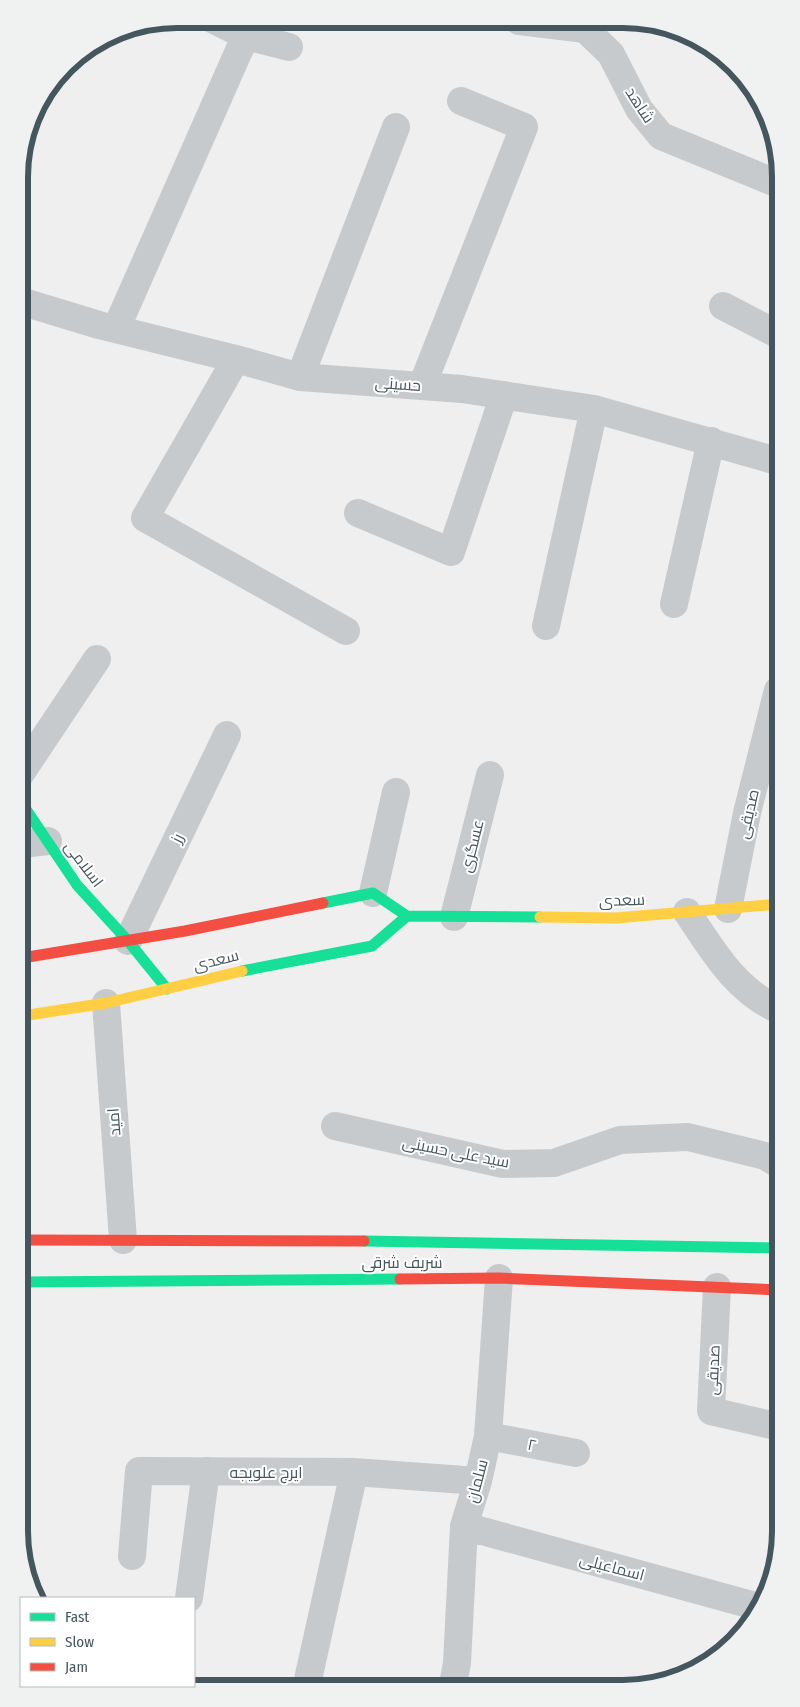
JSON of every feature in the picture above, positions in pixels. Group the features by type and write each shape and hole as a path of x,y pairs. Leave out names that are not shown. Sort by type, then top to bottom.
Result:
{"main road":[{"name":"اسلامی","path":"28,821 35,842 128,941 167,989"},
{"name":"سعدی","path":"27,957 185,931 373,893"},
{"path":"373,893 407,916"},
{"name":"سعدی","path":"27,1015 106,1003 253,968 372,946 407,916 616,918 772,905"},
{"name":"شریف شرقی","path":"27,1240 278,1240 772,1248"},
{"name":"شریف شرقی","path":"27,1282 499,1278 772,1290"}],"street":[{"name":"شاهد","path":"569,27 585,29 611,54 639,108 661,136 772,181"},
{"path":"116,329 250,28 289,47"},
{"path":"422,386 524,127 461,100"},
{"path":"300,377 396,127"},
{"name":"حسینی","path":"28,303 116,329 300,377 462,389 594,408 772,459"},
{"path":"723,306 772,332"},
{"path":"236,359 145,518 346,631"},
{"path":"358,513 451,552 504,395"},
{"path":"546,626 594,408"},
{"path":"674,604 711,442"},
{"path":"28,763 97,659"},
{"name":"صدیقی","path":"728,910 748,813 772,715"},
{"name":"رز","path":"128,941 227,736"},
{"name":"عسگری","path":"454,917 490,775"},
{"path":"373,893 396,792"},
{"path":"687,912 728,972 764,1003 772,1007"},
{"name":"امید","path":"106,1003 123,1240"},
{"name":"سید علی حسینی","path":"335,1126 503,1164 554,1163 620,1140 688,1137 765,1156 772,1160"},
{"name":"سلمان","path":"454,1680 457,1663 464,1526 478,1481 488,1436 499,1278"},
{"name":"صدیقی","path":"717,1287 711,1411 772,1425"},
{"name":"۲","path":"488,1436 576,1453"},
{"name":"ایرج علویجه","path":"132,1556 139,1471 354,1472 478,1481"},
{"path":"189,1597 206,1471"},
{"path":"308,1680 354,1472"},
{"name":"اسماعیلی","path":"464,1526 752,1605"}],"traffic: fast":[{"path":"28,812 77,885 128,941 167,989"},
{"path":"323,903 373,893 407,916 540,917"},
{"path":"242,971 372,946 407,916"},
{"path":"364,1241 772,1248"},
{"path":"27,1282 400,1279"}],"traffic: slow":[{"path":"540,917 616,918 772,905"},
{"path":"27,1015 106,1003 242,971"}],"traffic: jam":[{"path":"27,957 185,931 323,903"},
{"path":"27,1240 364,1241"},
{"path":"400,1279 499,1278 772,1290"}]}
